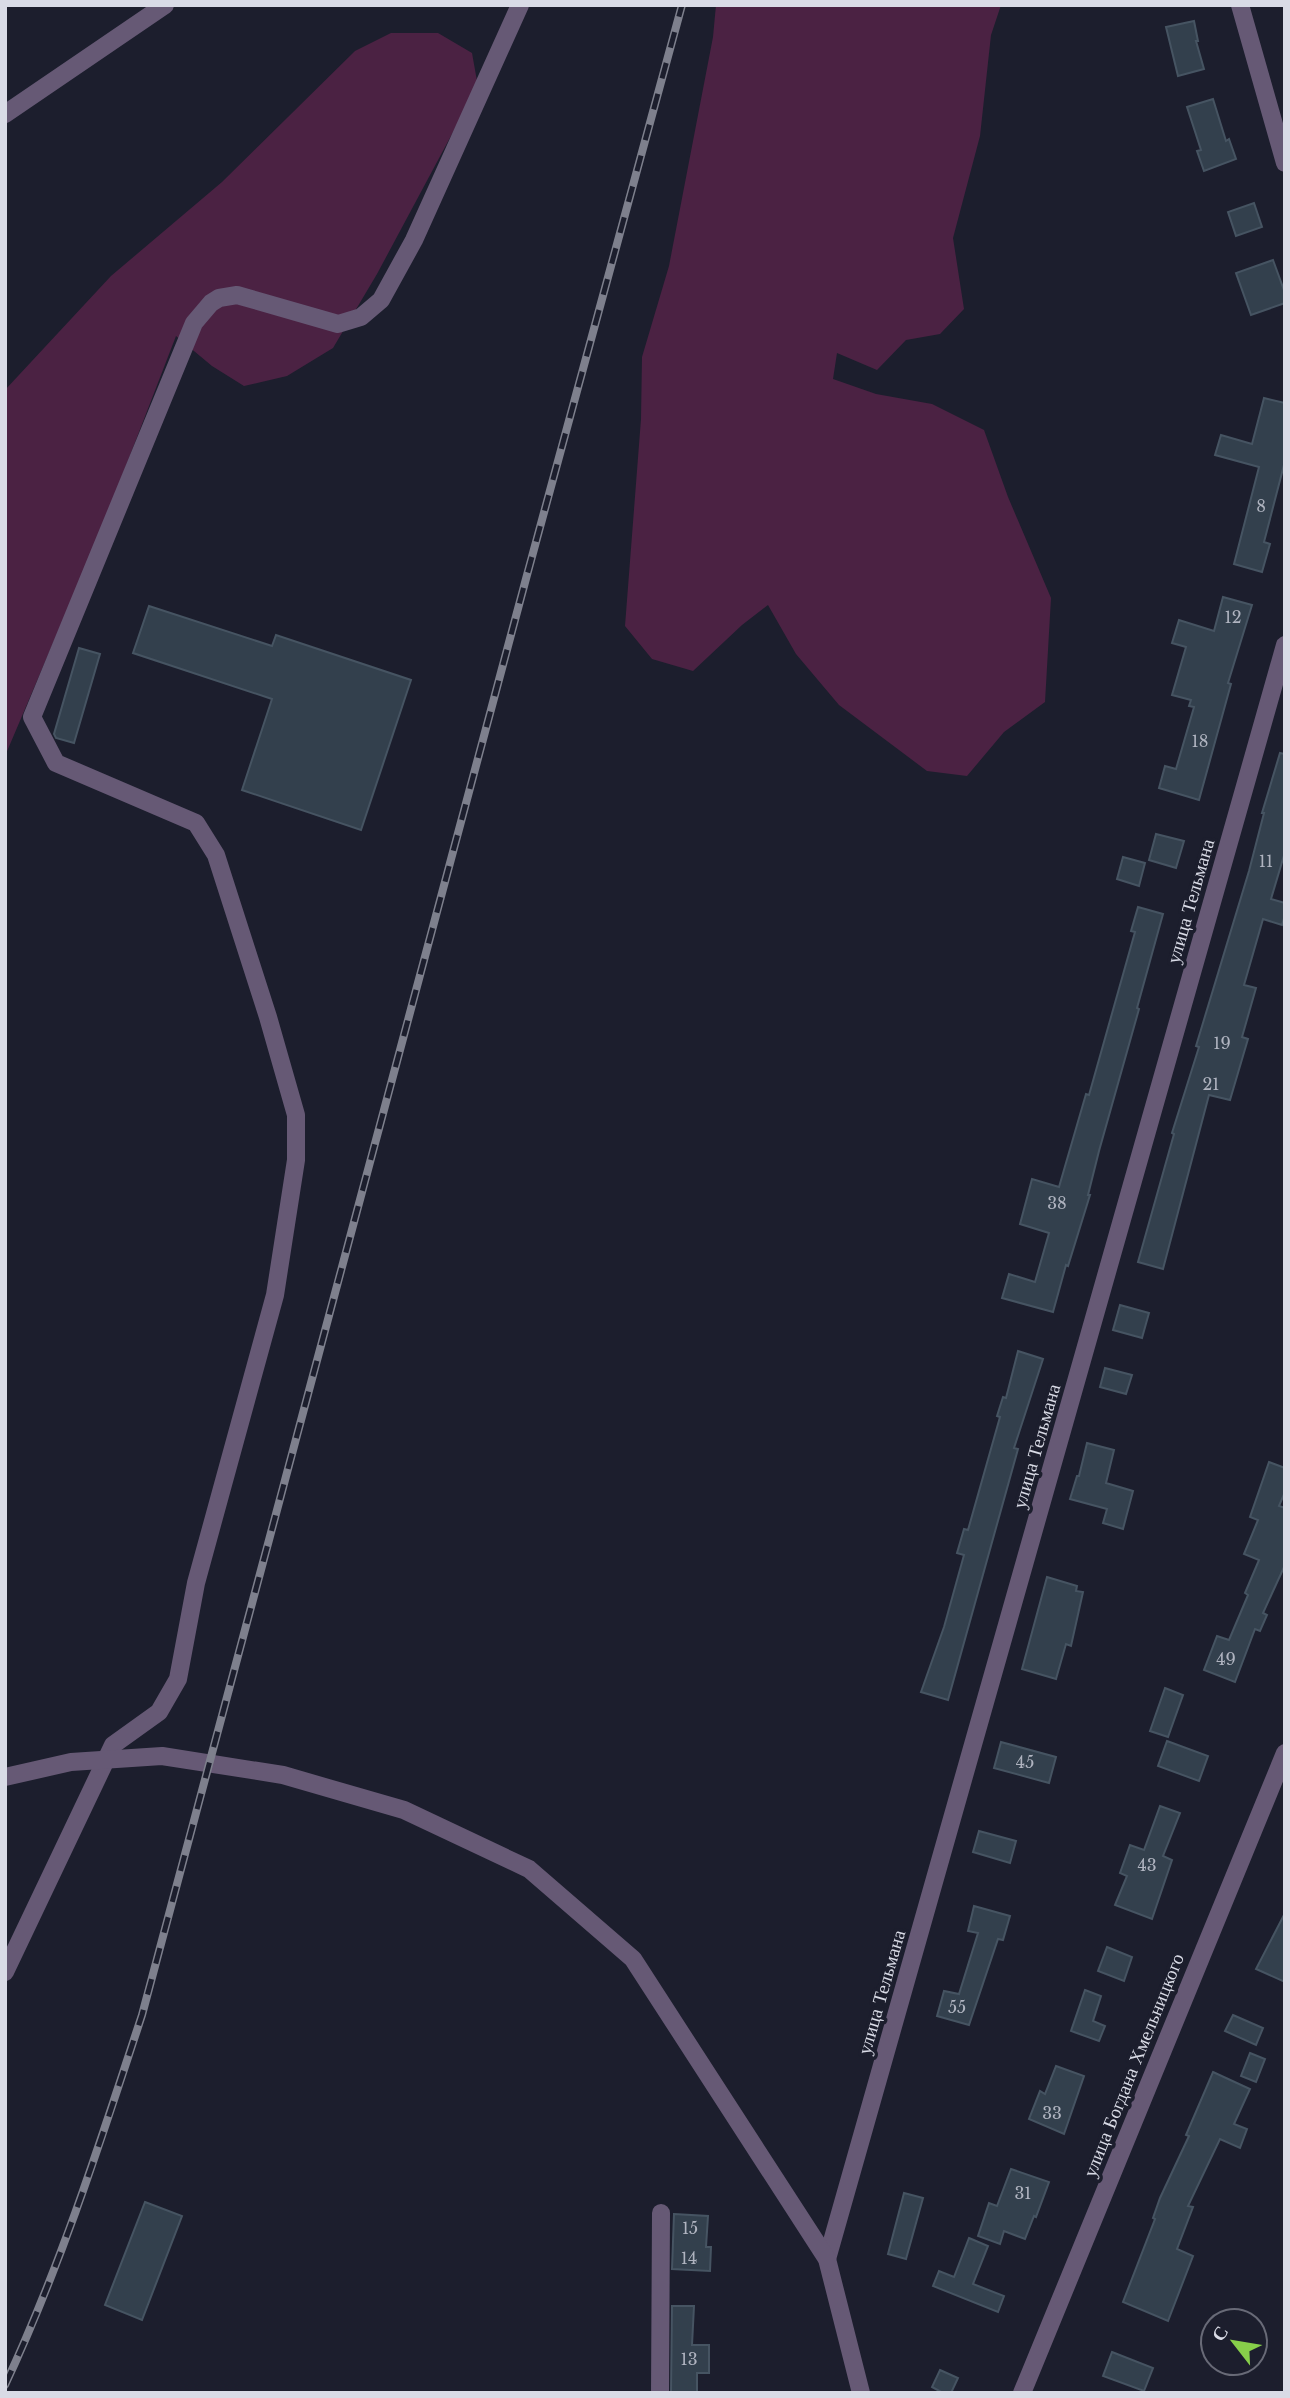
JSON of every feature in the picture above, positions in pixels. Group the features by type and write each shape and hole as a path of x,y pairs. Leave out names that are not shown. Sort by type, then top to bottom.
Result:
{"street":[{"path":"5,114 165,5"},
{"path":"5,1972 113,1745 159,1712 178,1679 196,1583 275,1295 296,1160 296,1115 268,1017 216,856 196,823 56,763 32,717 194,323 211,303 219,298 237,295 338,324 361,317 381,300 414,240 520,5"},
{"path":"1240,5 1285,163"},
{"name":"улица Тельмана","path":"827,2259 1285,645"},
{"name":"улица Богдана Хмельницкого","path":"1022,2393 1285,1753"},
{"path":"5,1777 71,1762 162,1756 283,1775 404,1810 528,1870 633,1959 827,2259 861,2393"},
{"path":"660,2393 661,2213"}],"shaded area":[{"path":"716,5 1001,5 991,35 980,136 953,238 964,309 940,334 906,340 877,370 837,353 833,379 876,394 932,404 984,430 1008,497 1051,598 1045,702 1004,732 967,776 927,771 839,705 796,654 768,605 742,625 693,671 652,659 625,626 641,419 642,357 669,266 713,37"},
{"path":"391,33 438,33 472,53 477,81 460,119 377,274 333,348 287,376 244,386 212,366 176,336 102,528 5,756 5,390 111,276 222,182 355,51"}],"building":[{"path":"1194,21 1196,41 1204,69 1178,76 1166,27"},
{"path":"1213,99 1226,141 1229,139 1236,159 1204,171 1197,151 1201,150 1187,107"},
{"path":"1254,203 1262,227 1236,236 1228,212"},
{"path":"1273,260 1285,293 1285,303 1251,315 1236,273"},
{"path":"1264,398 1285,403 1285,461 1264,542 1270,544 1262,572 1234,564 1259,467 1215,455 1221,435 1252,444"},
{"path":"1223,597 1252,605 1228,683 1231,684 1199,800 1159,788 1165,766 1176,769 1194,707 1189,706 1191,700 1172,695 1186,647 1172,643 1179,620 1214,631"},
{"path":"149,606 272,646 276,635 411,680 361,830 242,790 272,699 133,653"},
{"path":"79,648 100,654 74,743 56,738 54,734"},
{"path":"1280,753 1285,754 1285,852 1271,899 1285,903 1285,915 1282,925 1263,919 1244,985 1256,988 1242,1037 1248,1039 1230,1100 1209,1095 1163,1269 1138,1262 1174,1134 1172,1133 1199,1047 1196,1046 1249,871 1262,813"},
{"path":"1156,834 1184,841 1176,868 1149,860"},
{"path":"1123,857 1145,863 1139,886 1117,879"},
{"path":"1138,907 1163,914 1099,1151 1090,1195 1053,1312 1002,1298 1009,1274 1035,1282 1049,1233 1020,1224 1032,1179 1059,1187 1086,1094 1089,1095 1135,932 1131,931"},
{"path":"1120,1305 1149,1313 1142,1338 1113,1330"},
{"path":"1018,1351 1043,1359 1014,1448 1018,1449 948,1700 921,1692 944,1627 964,1555 957,1553 964,1529 968,1530 1000,1417 997,1416 1003,1397 1006,1398"},
{"path":"1105,1368 1132,1375 1126,1394 1100,1387"},
{"path":"1087,1443 1114,1450 1106,1483 1133,1491 1123,1529 1103,1523 1107,1509 1070,1499"},
{"path":"1269,1462 1285,1468 1285,1492 1279,1506 1285,1508 1285,1565 1263,1613 1267,1615 1260,1631 1255,1629 1235,1682 1204,1670 1217,1636 1229,1640 1259,1560 1244,1554 1258,1520 1250,1517"},
{"path":"1047,1577 1077,1586 1076,1591 1083,1592 1071,1646 1066,1644 1056,1679 1022,1669"},
{"path":"1165,1688 1183,1695 1168,1737 1150,1731"},
{"path":"1167,1741 1208,1756 1199,1781 1158,1766"},
{"path":"1001,1742 1056,1757 1049,1783 994,1768"},
{"path":"1160,1806 1180,1813 1163,1856 1172,1860 1152,1919 1115,1905 1127,1876 1120,1873 1130,1845 1144,1850"},
{"path":"979,1831 1016,1841 1010,1863 973,1852"},
{"path":"974,1906 1010,1916 1003,1940 998,1939 969,2025 937,2016 944,1991 959,1994 978,1933 968,1931"},
{"path":"1285,1913 1285,1982 1256,1969"},
{"path":"1107,1947 1132,1957 1124,1981 1098,1971"},
{"path":"1085,1990 1101,1996 1093,2021 1105,2026 1099,2041 1071,2031"},
{"path":"1233,2015 1263,2028 1256,2045 1225,2031"},
{"path":"1250,2053 1265,2059 1256,2082 1241,2076"},
{"path":"1056,2066 1084,2076 1064,2134 1029,2119 1040,2091 1045,2094"},
{"path":"1213,2072 1250,2089 1234,2124 1247,2129 1240,2148 1220,2139 1188,2206 1193,2207 1177,2249 1193,2256 1168,2321 1123,2302 1155,2219 1153,2218 1160,2198 1189,2136 1186,2135"},
{"path":"1011,2169 1049,2182 1025,2239 1004,2231 1000,2244 978,2236 989,2203 997,2206"},
{"path":"904,2193 923,2198 906,2259 888,2254"},
{"path":"145,2202 182,2216 142,2320 105,2305"},
{"path":"674,2214 708,2216 706,2247 711,2247 710,2271 672,2269"},
{"path":"969,2238 988,2246 973,2284 1004,2296 998,2312 933,2286 939,2271 954,2277"},
{"path":"672,2306 694,2306 692,2345 709,2345 709,2373 697,2373 697,2393 671,2393"},
{"path":"1112,2352 1153,2368 1144,2391 1103,2376"},
{"path":"940,2370 958,2378 951,2393 943,2393 932,2387"}],"railway":[{"path":"5,2385 62,2248 142,2015 682,5"}]}
